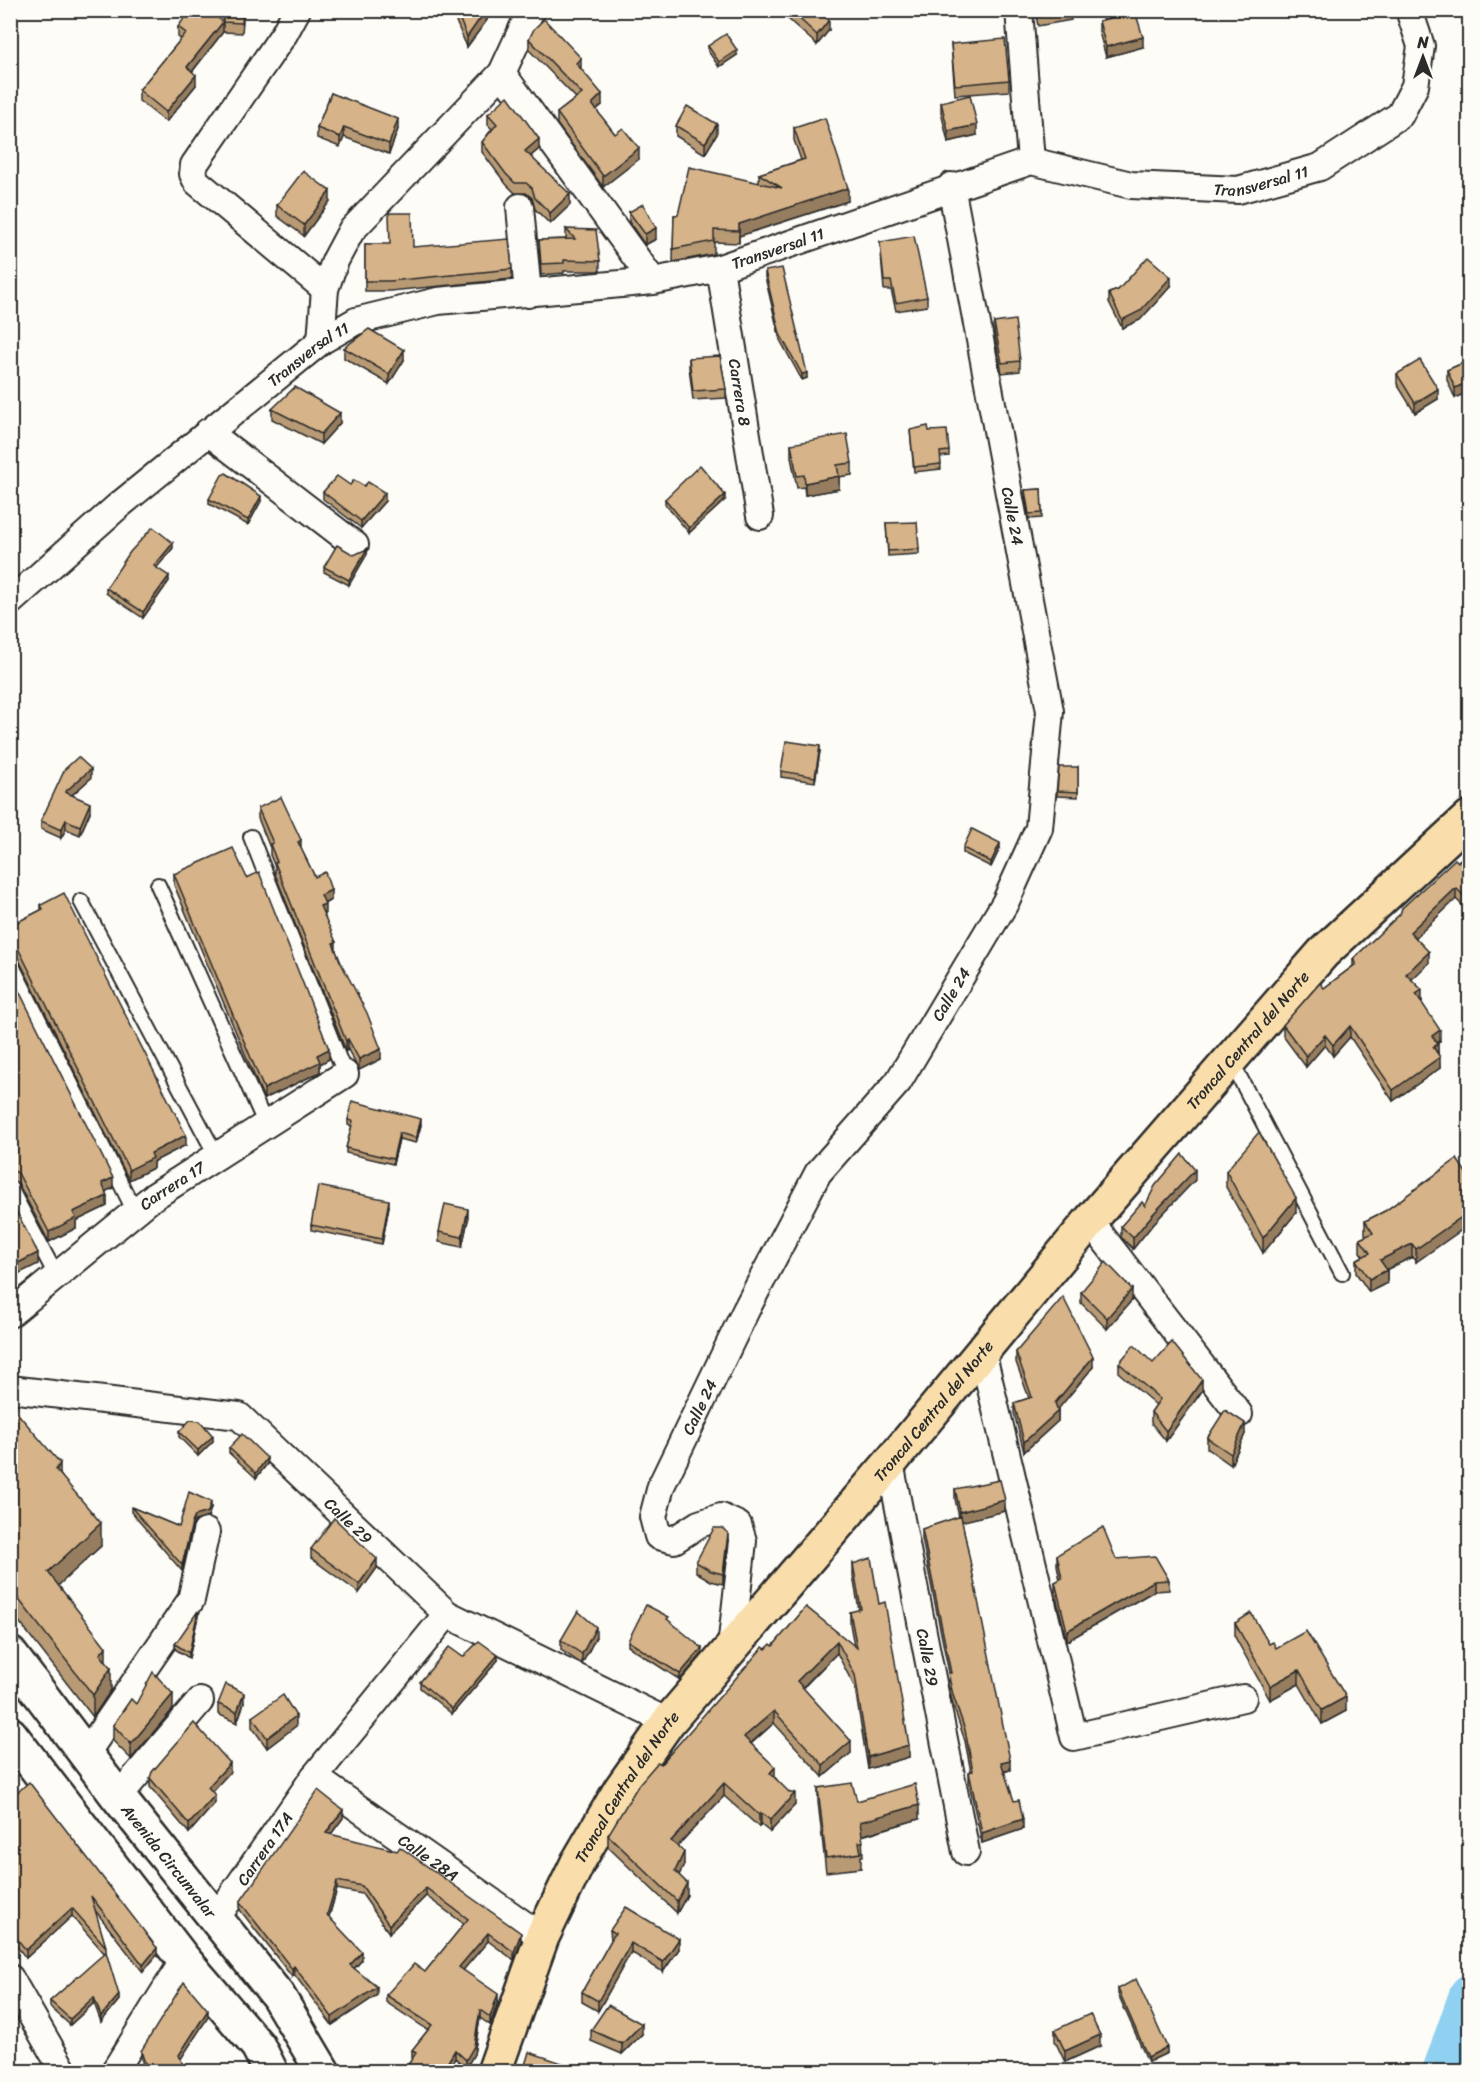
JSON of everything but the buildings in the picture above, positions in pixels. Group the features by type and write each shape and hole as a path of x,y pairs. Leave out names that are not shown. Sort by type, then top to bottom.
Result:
{"highway":[{"name":"Troncal Central del Norte","path":"494,2072 542,1937 578,1862 614,1800 668,1722 890,1463 1090,1221 1323,953 1468,821"}],"main road":[{"name":"Avenida Circunvalar","path":"10,1654 85,1755 278,1996 323,2072"},
{"path":"10,1734 184,1960 258,2046 272,2072"}],"street":[{"path":"297,10 284,34 194,165 193,174 197,182 325,289"},
{"path":"321,341 325,289 351,231 502,73 531,10"},
{"path":"1019,10 1031,161"},
{"name":"Transversal 11","path":"10,602 117,507 208,432 321,341 356,321 438,301 653,281 720,268 951,186 1031,161 1131,185 1238,190 1320,166 1400,115 1416,86 1421,46 1409,10"},
{"path":"502,73 653,281"},
{"name":"Calle 24","path":"731,1648 743,1541 738,1525 721,1516 699,1524 674,1540 658,1536 653,1517 661,1486 746,1310 818,1173 898,1082 1005,903 1039,828 1050,711 951,186"},
{"path":"520,207 528,294"},
{"name":"Carrera 8","path":"720,268 760,516"},
{"path":"208,432 355,545"},
{"name":"Carrera 17","path":"10,1314 153,1197 345,1074"},
{"path":"1090,1221 1239,1414"},
{"path":"982,1351 1074,1737 1243,1698"},
{"name":"Calle 29","path":"10,1389 239,1416 447,1614 668,1722"},
{"name":"Calle 29","path":"890,1463 966,1852"},
{"path":"85,1755 191,1600 206,1532"},
{"name":"Carrera 17A","path":"215,1920 314,1777 447,1614"},
{"path":"118,1797 200,1701"},
{"name":"Calle 28A","path":"314,1777 542,1937"},
{"path":"114,2072 184,1960"},
{"path":"10,1978 64,2072"}],"lane":[{"path":"251,837 345,1074"},
{"path":"158,885 266,1125"},
{"path":"81,901 216,1157"},
{"path":"10,962 135,1212"},
{"path":"1230,1059 1342,1273"},
{"path":"10,1188 57,1277"}],"waterway":[{"path":"1443,2072 1470,1995"}]}
